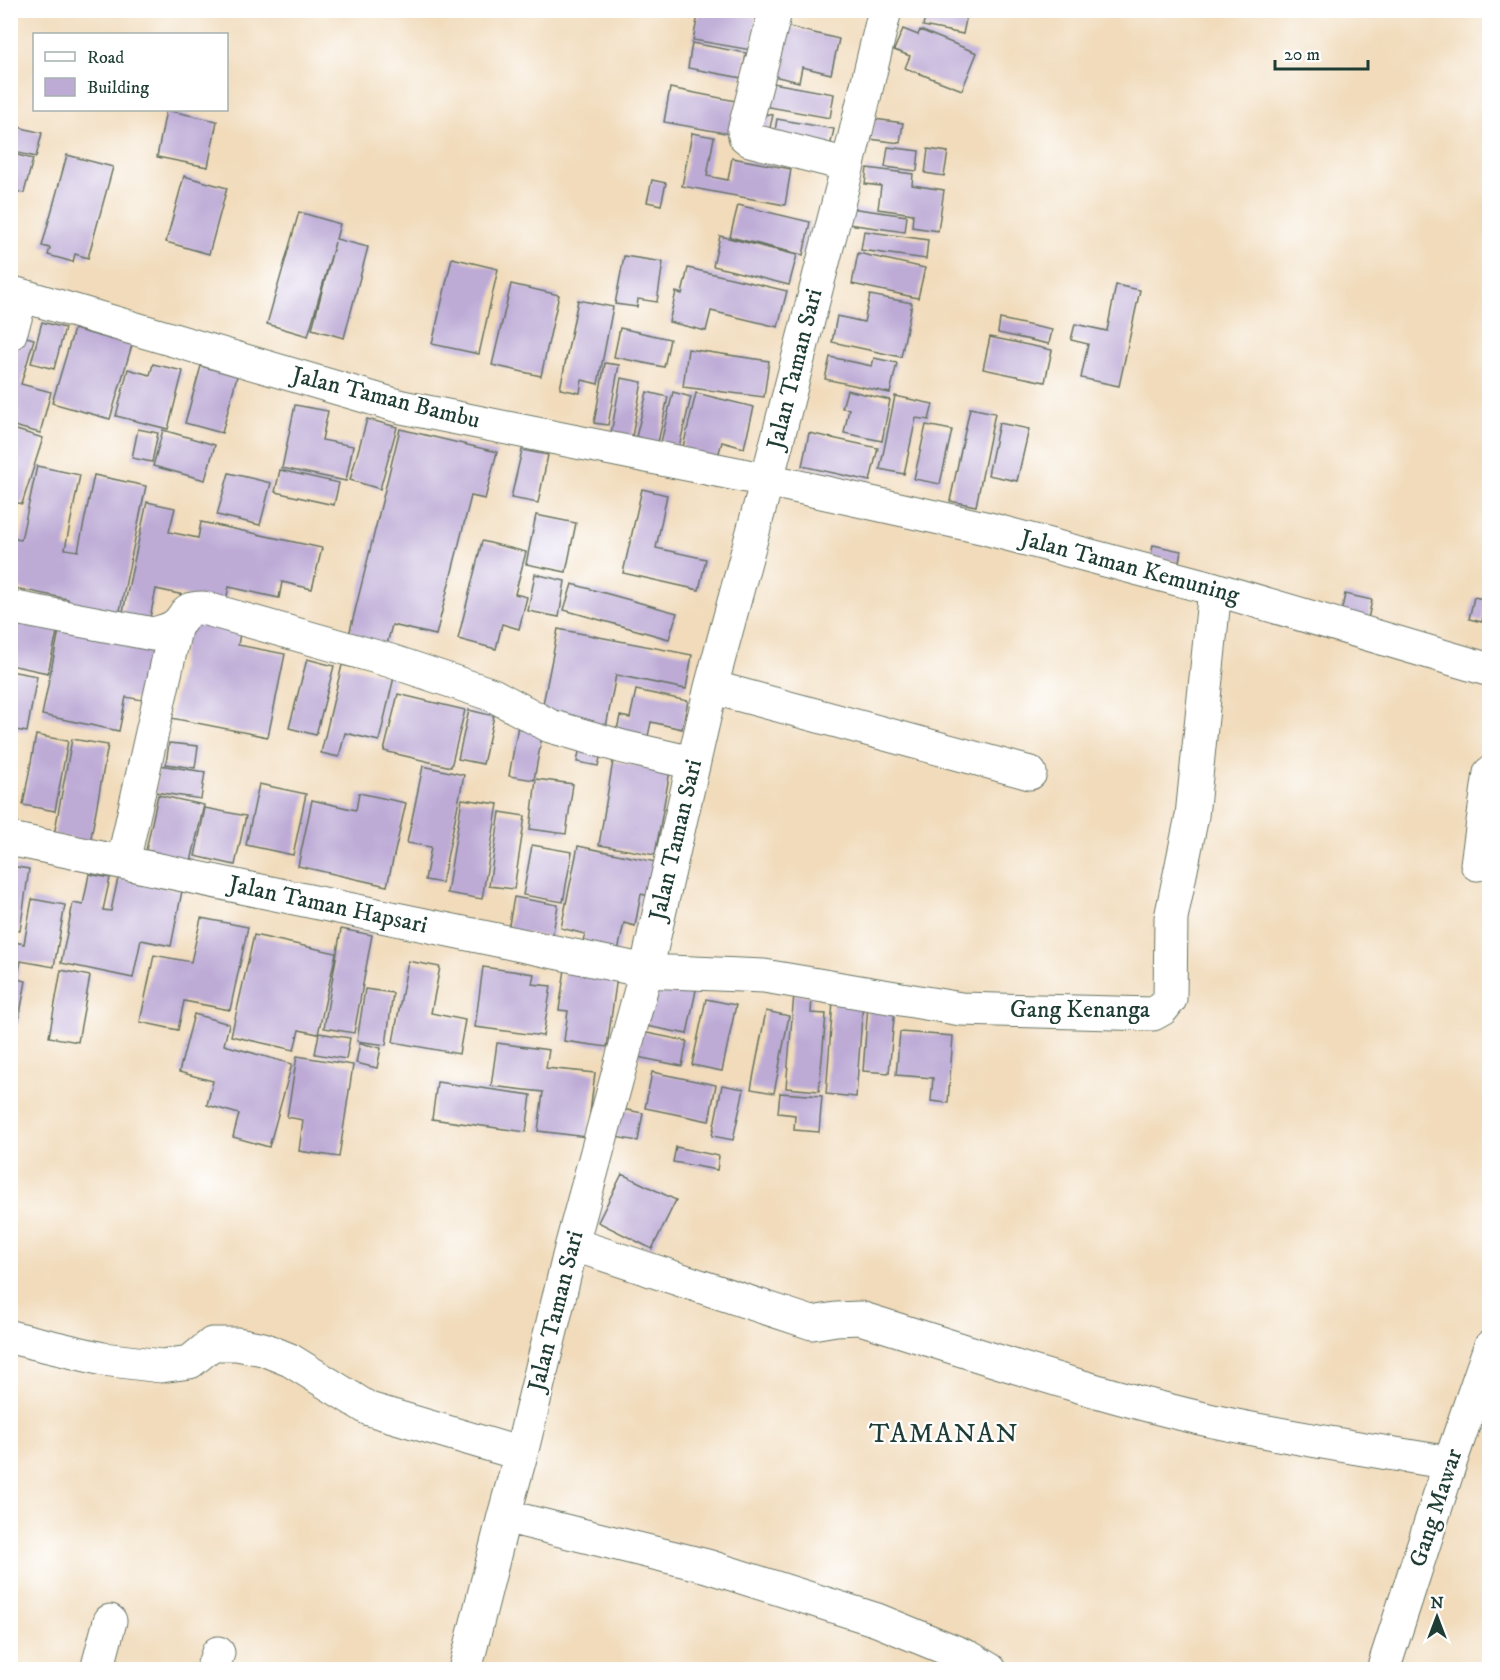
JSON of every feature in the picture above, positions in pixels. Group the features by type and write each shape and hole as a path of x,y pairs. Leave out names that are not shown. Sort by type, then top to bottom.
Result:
{"street":[{"name":"Jalan Taman Sari","path":"465,1670 572,1244 646,971 711,687 848,165 885,10"},
{"path":"775,12 744,131 745,135 750,140 848,165"},
{"path":"10,334 16,294"},
{"name":"Jalan Taman Bambu","path":"16,294 402,407 767,480"},
{"name":"Jalan Taman Kemuning","path":"767,480 985,528 1215,589 1490,670"},
{"name":"Gang Kenanga","path":"646,971 764,976 961,1009 1153,1014 1162,1009 1170,999 1172,918 1192,816 1215,589"},
{"path":"10,607 153,634 176,625"},
{"path":"123,862 176,625 186,611 192,608 203,608 391,661 494,695 550,726 623,747 693,763"},
{"path":"711,687 1030,774"},
{"path":"1477,864 1490,774"},
{"name":"Jalan Taman Hapsari","path":"10,839 646,971"},
{"path":"572,1244 812,1323 860,1318 1112,1396 1212,1421 1316,1442 1450,1463"},
{"path":"10,1337 103,1359 161,1366 190,1362 212,1344 237,1344 263,1349 290,1360 369,1409 521,1454"},
{"name":"Gang Mawar","path":"1383,1670 1490,1347"},
{"path":"504,1516 707,1566 865,1616 970,1658 990,1670"},
{"path":"97,1670 110,1621"}],"building":[{"path":"699,10 718,10 756,17 751,50 693,40"},
{"path":"926,10 968,10 963,34 923,26"},
{"path":"781,25 839,39 831,74 802,67 799,82 769,75"},
{"path":"903,29 918,35 920,30 977,53 962,90 905,68 910,56 894,50"},
{"path":"692,43 746,53 742,78 688,68"},
{"path":"762,81 834,94 830,118 758,105"},
{"path":"670,88 736,101 730,134 664,122"},
{"path":"166,111 217,121 208,167 157,157"},
{"path":"752,112 773,115 768,136"},
{"path":"777,119 834,129 829,152 773,142"},
{"path":"874,119 903,123 900,143 870,139"},
{"path":"10,125 42,133 36,157 10,151"},
{"path":"692,133 714,137 707,176 728,180 732,158 791,169 785,205 682,186"},
{"path":"888,147 919,151 917,171 885,167"},
{"path":"928,149 948,152 944,176 925,173"},
{"path":"10,153 33,159 24,193 10,190"},
{"path":"67,155 113,167 88,258 75,254 73,262 48,255 50,248 42,246"},
{"path":"867,168 913,174 912,185 944,190 938,231 912,227 913,214 878,209 881,186 865,184"},
{"path":"184,176 227,188 209,254 166,242"},
{"path":"652,180 666,183 661,205 647,202"},
{"path":"738,205 810,222 803,255 730,237"},
{"path":"850,208 907,216 905,232 848,224"},
{"path":"299,212 340,224 336,239 368,247 344,338 312,329 335,242 308,336 267,324"},
{"path":"864,231 928,240 926,259 861,250"},
{"path":"720,236 797,255 789,285 713,266"},
{"path":"858,253 925,268 918,298 852,284"},
{"path":"624,256 663,262 657,302 638,299 637,307 615,304"},
{"path":"452,258 498,269 479,354 432,344"},
{"path":"688,268 787,291 778,327 711,311 706,331 669,322 676,292 682,294"},
{"path":"511,284 559,295 541,376 492,365"},
{"path":"1116,285 1140,290 1119,386 1081,378 1088,344 1071,340 1075,324 1107,331"},
{"path":"870,295 912,303 901,357 832,342 837,316 864,322"},
{"path":"578,300 613,307 598,384 582,380 580,393 560,389"},
{"path":"1000,319 1052,330 1049,344 998,333"},
{"path":"42,322 65,328 54,369 31,363"},
{"path":"620,328 670,339 664,367 614,357"},
{"path":"74,329 132,345 110,419 52,403"},
{"path":"11,333 34,339 21,384 51,392 40,433 10,425"},
{"path":"990,337 1052,350 1045,382 983,369"},
{"path":"688,349 769,361 764,397 683,387"},
{"path":"830,357 872,366 874,358 897,363 890,393 825,379"},
{"path":"605,363 619,365 608,425 594,423"},
{"path":"153,364 183,371 168,429 116,416 128,369 150,375"},
{"path":"201,366 237,376 222,433 185,423"},
{"path":"621,378 642,382 631,442 610,439"},
{"path":"847,390 890,400 882,441 844,433 849,409 842,408"},
{"path":"647,392 668,397 657,447 635,441"},
{"path":"673,392 691,397 679,447 661,442"},
{"path":"696,393 754,407 744,448 722,442 716,463 681,455"},
{"path":"895,396 933,404 929,420 916,418 904,474 880,469"},
{"path":"295,405 328,411 322,440 353,446 346,481 282,468"},
{"path":"970,408 995,413 976,506 950,501"},
{"path":"367,419 397,427 380,489 350,480"},
{"path":"999,423 1029,429 1017,481 988,475"},
{"path":"926,425 952,430 940,484 914,479"},
{"path":"10,428 43,438 22,504 10,501"},
{"path":"138,429 158,433 152,462 132,458"},
{"path":"400,429 497,452 485,499 471,496 436,635 392,625 385,652 347,643"},
{"path":"163,430 215,445 205,480 153,466"},
{"path":"809,433 878,448 870,481 802,466"},
{"path":"522,450 548,455 538,503 511,498"},
{"path":"37,466 80,475 65,549 78,551 94,475 146,486 117,625 65,614 68,599 10,587 10,538 21,540"},
{"path":"280,470 339,483 334,505 275,492"},
{"path":"229,473 271,483 260,525 217,515"},
{"path":"642,489 667,495 656,548 706,559 699,590 623,573"},
{"path":"147,502 175,508 169,532 198,538 201,522 322,548 312,589 282,582 279,598 229,587 225,604 156,589 148,627 121,621"},
{"path":"536,515 576,523 566,572 526,564"},
{"path":"482,541 526,552 515,594 527,597 519,629 502,624 496,649 458,639"},
{"path":"1153,545 1181,551 1179,562 1151,556"},
{"path":"1490,555 1490,573 1485,571"},
{"path":"535,574 565,581 559,617 528,611"},
{"path":"1488,574 1490,603 1486,602 1482,622 1469,619 1474,597 1483,599"},
{"path":"572,584 677,613 669,639 564,610"},
{"path":"1345,594 1372,600 1368,619 1341,613"},
{"path":"191,611 242,622 238,645 285,654 268,737 171,718"},
{"path":"10,612 59,623 48,673 10,665"},
{"path":"61,621 165,641 153,702 126,697 119,731 42,715"},
{"path":"558,629 692,655 686,689 616,675 605,732 540,719"},
{"path":"307,659 334,666 316,735 289,728"},
{"path":"342,665 394,677 379,741 345,733 339,757 321,753"},
{"path":"10,671 37,676 27,732 10,729"},
{"path":"636,690 688,701 682,729 651,722 646,746 615,739 620,716 630,718"},
{"path":"398,694 465,710 451,767 384,751"},
{"path":"469,710 494,716 483,764 458,759"},
{"path":"519,720 544,725 534,780 509,776"},
{"path":"36,735 68,741 55,811 23,805"},
{"path":"72,739 108,745 90,843 54,835"},
{"path":"10,742 15,743 12,766 10,766"},
{"path":"581,742 603,746 598,766 577,762"},
{"path":"169,743 198,746 195,768 166,764"},
{"path":"613,761 670,771 655,855 599,845"},
{"path":"159,765 205,772 201,799 155,792"},
{"path":"423,766 464,775 442,883 425,880 431,847 407,843"},
{"path":"536,779 573,784 566,834 530,829"},
{"path":"259,784 306,794 293,855 246,845"},
{"path":"359,793 406,803 387,886 298,866 312,800 356,810"},
{"path":"158,795 204,805 190,866 158,859 160,853 146,850"},
{"path":"462,799 498,804 482,899 447,893"},
{"path":"205,808 246,816 235,865 195,856"},
{"path":"500,812 525,816 514,889 489,886"},
{"path":"532,845 572,852 563,902 523,895"},
{"path":"578,846 656,862 649,896 641,894 635,926 624,923 617,956 581,948 585,934 561,928"},
{"path":"10,866 29,869 20,931 10,930"},
{"path":"89,874 110,878 103,910 111,911 118,878 182,891 171,946 141,940 133,978 61,963 73,903 83,905"},
{"path":"514,897 558,905 552,938 508,930"},
{"path":"32,899 65,905 54,967 21,961 17,979 26,981 18,1024 10,1022 10,941 24,944"},
{"path":"201,918 248,927 230,1010 184,1001 178,1030 140,1022 154,955 191,962"},
{"path":"341,929 372,935 354,1033 324,1028"},
{"path":"254,935 336,953 318,1034 299,1030 294,1050 231,1036"},
{"path":"408,961 440,967 431,1013 465,1020 459,1054 393,1042"},
{"path":"483,967 534,974 532,984 551,986 543,1036 475,1027"},
{"path":"565,969 617,977 607,1047 564,1041 568,1011 559,1010"},
{"path":"61,970 90,976 78,1042 49,1037"},
{"path":"655,982 696,990 687,1034 646,1026"},
{"path":"365,989 393,993 386,1045 357,1041"},
{"path":"794,994 812,996 811,1013 826,1014 819,1091 786,1088"},
{"path":"706,999 736,1005 722,1071 692,1065"},
{"path":"833,1001 863,1003 856,1097 826,1094"},
{"path":"868,1005 895,1007 889,1073 863,1071"},
{"path":"766,1011 789,1016 774,1093 751,1089"},
{"path":"194,1014 229,1024 224,1045 292,1064 269,1147 233,1137 239,1114 207,1105 213,1081 179,1072"},
{"path":"642,1032 687,1041 682,1066 637,1057"},
{"path":"900,1032 953,1036 948,1103 931,1101 933,1078 896,1075"},
{"path":"319,1033 350,1038 346,1059 315,1054"},
{"path":"360,1043 381,1048 377,1068 356,1063"},
{"path":"497,1043 549,1050 546,1068 595,1073 587,1137 538,1131 543,1092 491,1086"},
{"path":"297,1056 353,1065 339,1157 299,1151 303,1120 287,1117"},
{"path":"652,1072 716,1085 709,1121 645,1108"},
{"path":"437,1082 531,1095 526,1132 432,1119"},
{"path":"722,1085 744,1089 733,1140 712,1136"},
{"path":"780,1093 822,1096 819,1132 794,1130 795,1115 778,1113"},
{"path":"622,1109 643,1113 638,1141 615,1137"},
{"path":"676,1147 719,1156 717,1170 673,1162"},
{"path":"622,1174 676,1200 652,1249 598,1222"}],"district":[{"name":"TAMANAN","path":"944,1434"}]}
